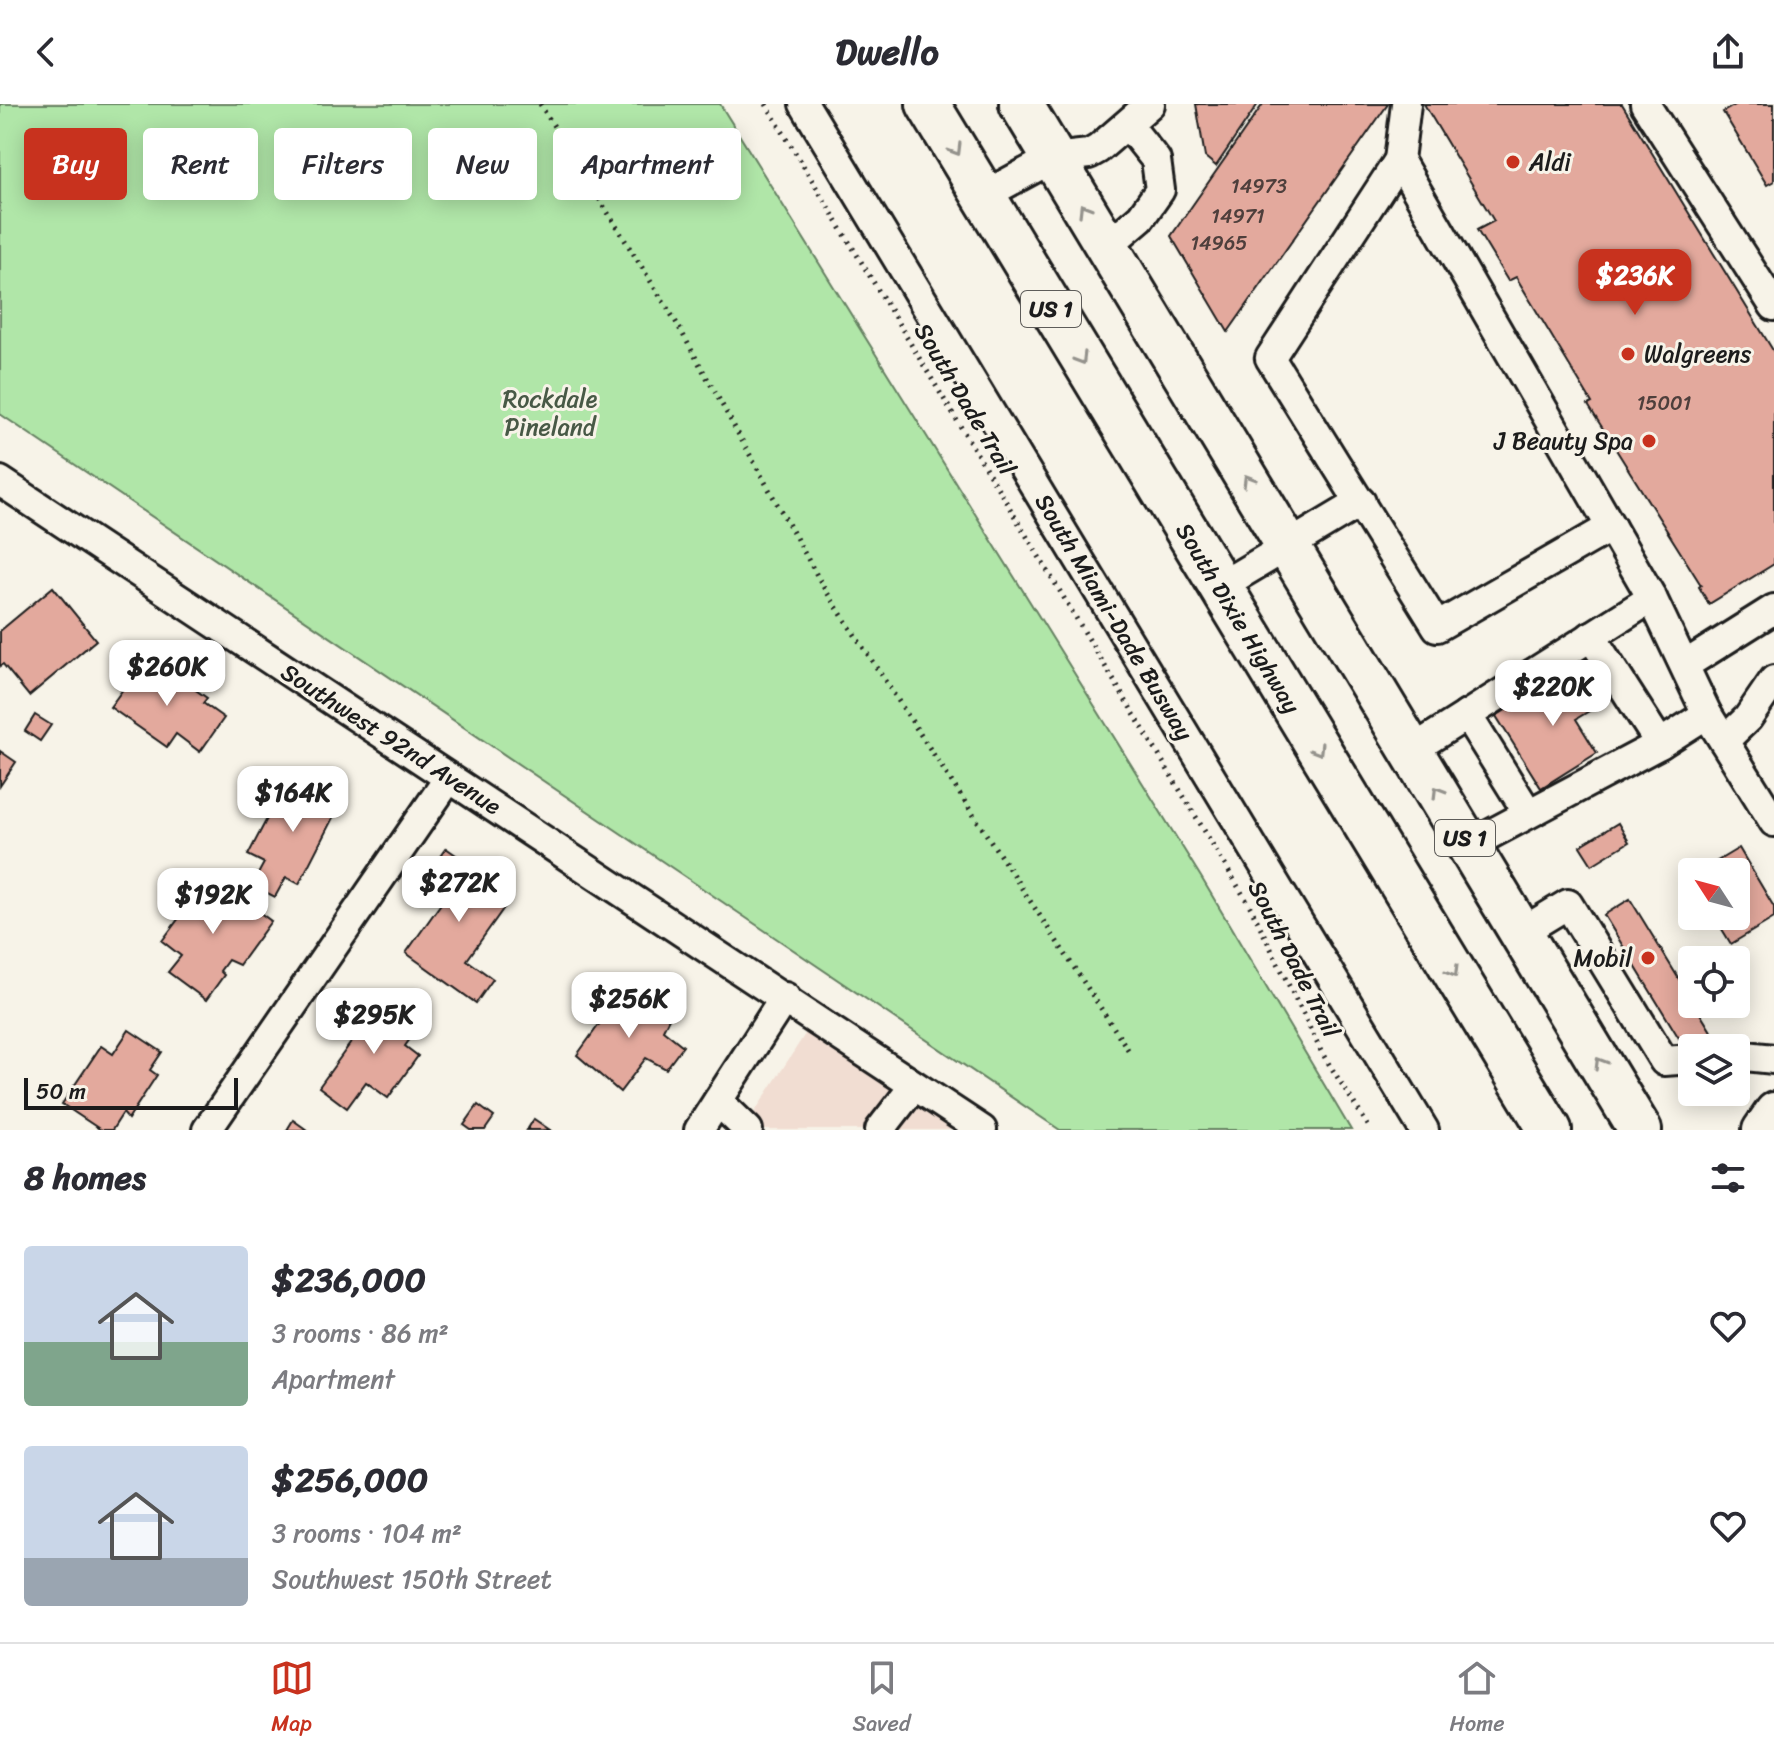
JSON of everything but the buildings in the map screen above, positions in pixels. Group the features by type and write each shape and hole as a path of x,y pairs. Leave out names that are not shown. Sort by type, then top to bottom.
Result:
{"highway":[{"name":"South Dixie Highway","path":"928,104 1550,1130"},
{"name":"US 1","path":"1021,104 1640,1130"}],"main road":[{"path":"1761,1130 1774,1111"}],"street":[{"name":"South Miami-Dade Busway","path":"804,104 1424,1130"},
{"path":"983,196 1053,158 1089,154 1150,104"},
{"path":"1406,104 1399,160 1270,358 1437,627 1611,527"},
{"path":"1645,104 1774,306"},
{"path":"1107,246 1141,217 1160,190 1156,160 1128,125"},
{"path":"1399,160 1652,598 1707,714 1774,822"},
{"name":"Southwest 92nd Avenue","path":"0,481 785,997 977,1129"},
{"path":"1219,587 1361,502"},
{"path":"1412,750 1652,598"},
{"path":"1685,665 1774,609"},
{"path":"1591,636 1660,744"},
{"path":"1724,741 1748,718 1774,680"},
{"path":"1470,845 1660,744 1707,714"},
{"path":"1467,715 1528,813"},
{"path":"207,1130 449,778"},
{"path":"1522,932 1568,904 1664,1061 1678,1060"},
{"path":"699,1130 785,997"},
{"path":"1750,1056 1774,1059"},
{"path":"880,1130 914,1086"},
{"path":"718,1101 748,1130"}],"path":[{"path":"540,104 676,322 824,588 1131,1054"},
{"name":"South Dade Trail","path":"766,104 1243,895 1322,1053 1371,1130"}],"shaded area":[{"path":"807,1031 958,1130 743,1130"}],"green space":[{"name":"Rockdale Pineland","path":"0,104 720,104 735,128 553,128 553,200 741,200 741,138 1201,877 1351,1130 1060,1130 0,414"}],"place":[{"name":"Aldi","path":"1513,162"},
{"name":"Walgreens","path":"1628,354"},
{"name":"J Beauty Spa","path":"1649,441"},
{"name":"Mobil","path":"1648,958"}]}
